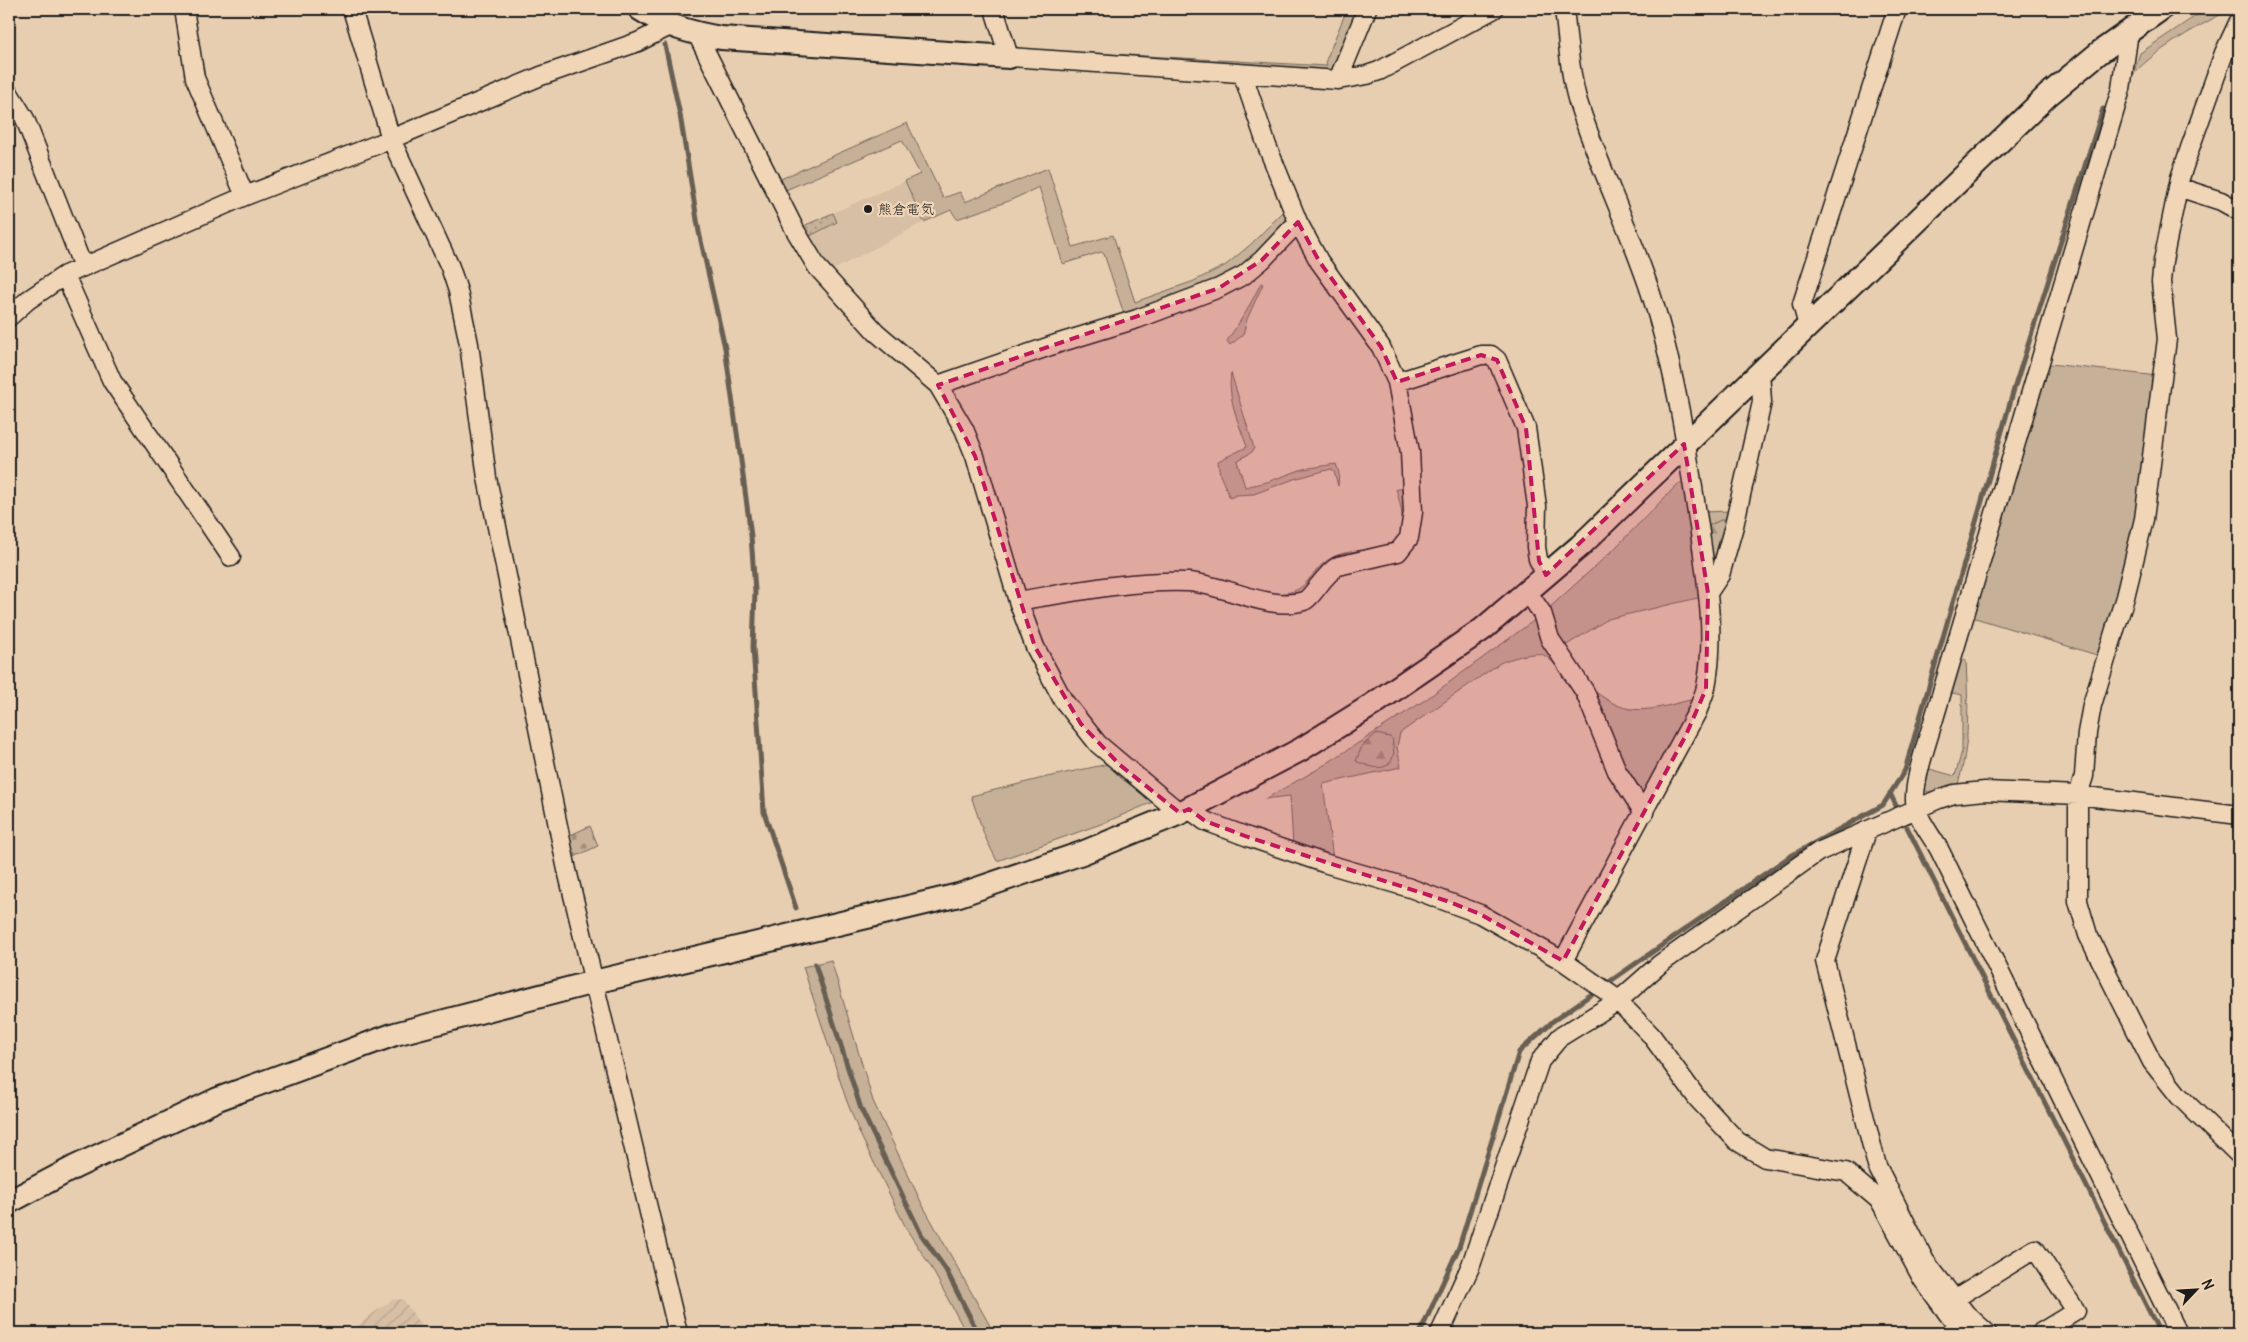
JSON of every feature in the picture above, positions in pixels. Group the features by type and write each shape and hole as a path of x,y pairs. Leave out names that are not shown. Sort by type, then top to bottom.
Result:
{"street":[{"path":"184,9 195,78 245,196"},
{"path":"352,9 391,139 450,267 466,322 487,478 567,870 678,1333"},
{"path":"640,9 670,26 697,34 721,38 1338,80 1378,71 1494,9"},
{"path":"994,9 1009,57"},
{"path":"1338,80 1367,9"},
{"path":"1563,961 1686,735 1706,688 1709,626 1708,593 1679,406 1651,296 1578,101 1571,65 1564,9"},
{"path":"1808,326 1802,304 1897,9"},
{"path":"9,1202 75,1167 218,1099 395,1034 594,982 959,895 1082,853 1184,811 1300,750 1372,705 1475,634 1580,546 2048,95 2129,31 2161,9"},
{"path":"2239,21 2205,102 2178,187 2163,261 2161,282 2166,348 2144,519 2125,597 2092,705 2087,733 2084,776 2078,796 2078,901 2088,935 2152,1062 2179,1096 2239,1155"},
{"path":"9,316 28,300 65,275 83,267 245,196 391,139 541,76 638,42 670,26"},
{"path":"2129,31 2121,89 1936,712 1917,782 1916,809 1944,858 2178,1333"},
{"path":"697,34 798,236 818,267 876,332 938,385 964,428 975,456 1018,601 1035,647 1063,700 1081,724 1120,764 1184,811 1248,837 1419,892 1480,914 1563,961 1592,980 1615,999 1651,1034 1697,1098 1737,1141 1765,1158 1846,1172 1880,1201 1923,1280 1962,1333"},
{"path":"1018,601 1128,585 1173,582 1206,584 1256,598 1294,602 1305,600 1311,596 1329,571 1338,566 1398,552 1409,538 1413,512 1410,452 1397,382 1381,347 1319,260 1298,222 1267,146 1243,75"},
{"path":"9,93 25,119 83,267"},
{"path":"2178,187 2214,198 2239,211"},
{"path":"938,385 1137,318 1219,288 1244,274 1262,260 1298,222"},
{"path":"65,275 112,381 232,556"},
{"path":"1397,382 1481,355 1491,355 1497,360 1526,428 1532,459 1537,553 1546,575"},
{"path":"1708,593 1720,575 1734,526 1762,402 1760,371"},
{"path":"1527,591 1542,613 1550,639 1585,692 1617,770 1644,813"},
{"path":"1440,1333 1471,1265 1540,1061 1560,1036 1615,999 1660,964 1818,852 1954,794 1985,791 2078,796 2239,815"},
{"path":"1867,831 1825,962 1876,1166 1925,1261 1966,1314 1987,1333"},
{"path":"1954,1299 2035,1249 2076,1311 2040,1333"}],"highlighted area":[{"path":"1298,222 1319,261 1381,347 1397,382 1481,355 1497,360 1526,428 1539,561 1546,575 1684,444 1708,593 1706,689 1686,735 1563,961 1480,914 1447,901 1248,837 1205,821 1189,809 1180,813 1120,765 1081,724 1035,647 975,456 938,385 1219,288 1262,260"}],"shaded area":[{"path":"905,181 924,222 824,275 801,227"},
{"path":"403,1299 426,1333 350,1333 392,1300"}],"green space":[{"path":"1347,9 1362,9 1335,74 1023,51 1019,49 1327,66 1326,60"},
{"path":"2206,9 2232,9 2208,21 2163,49 2139,68 2132,77 2140,53"},
{"path":"907,123 943,198 960,192 965,202 1048,168 1073,247 1113,235 1135,302 1194,281 1226,265 1250,245 1286,209 1291,222 1239,271 1125,317 1104,254 1101,252 1063,264 1039,187 1009,201 957,219 951,210 924,222 905,181 920,174 902,140 781,192 776,181"},
{"path":"833,213 837,222 812,235 807,235 801,227"},
{"path":"1261,283 1263,284 1247,319 1243,335 1230,345 1227,341 1246,312"},
{"path":"2050,364 2158,376 2139,523 2100,656 1972,617"},
{"path":"1231,373 1254,448 1252,452 1237,461 1245,487 1267,482 1303,469 1336,464 1339,473 1338,486 1334,471 1331,469 1294,479 1254,494 1236,495 1230,498 1220,475 1218,461 1247,447 1232,401"},
{"path":"1678,484 1685,484 1702,597 1608,619 1562,648 1548,609 1612,551"},
{"path":"1396,489 1403,489 1405,491 1406,522 1397,546 1325,567 1316,574 1303,594 1282,597 1278,594 1300,588 1331,558 1344,553 1388,545 1398,539 1401,534 1402,521"},
{"path":"1731,511 1730,520 1713,523 1708,530 1701,512"},
{"path":"1727,519 1720,563 1712,569 1708,530 1710,525"},
{"path":"1536,619 1581,694 1615,784 1610,778 1572,690 1561,673 1551,661 1541,654 1527,655 1500,663 1400,733 1397,747 1401,767 1323,784 1333,859 1293,846 1290,796 1265,799 1318,769 1425,700"},
{"path":"1958,658 1966,661 1968,724 1965,756 1957,787 1928,792 1924,790 1926,768 1955,776 1962,751 1962,695 1948,692"},
{"path":"1595,692 1615,704 1635,709 1655,708 1695,699 1646,796 1641,796 1629,781 1592,693"},
{"path":"1376,734 1390,737 1393,740 1394,752 1391,762 1378,768 1356,761 1362,746"},
{"path":"1108,764 1121,778 1153,802 1101,824 997,861 985,837 971,796"},
{"path":"590,826 598,846 570,859 566,837"},
{"path":"831,960 873,1101 922,1204 994,1333 966,1333 931,1267 907,1230 859,1132 846,1099 803,967"}],"waterway":[{"path":"665,45 680,115 699,232 725,348 751,536 755,591 753,647 764,812 796,908"},
{"path":"1420,1333 1459,1247 1519,1052 1553,1021 1789,857 1883,805 1905,770 2014,389 2103,109"},
{"path":"1890,793 1898,810"},
{"path":"1907,827 2160,1333"},
{"path":"815,964 861,1109 921,1234 946,1270 978,1333"}],"place":[{"name":"熊倉電気","path":"868,209"}]}
